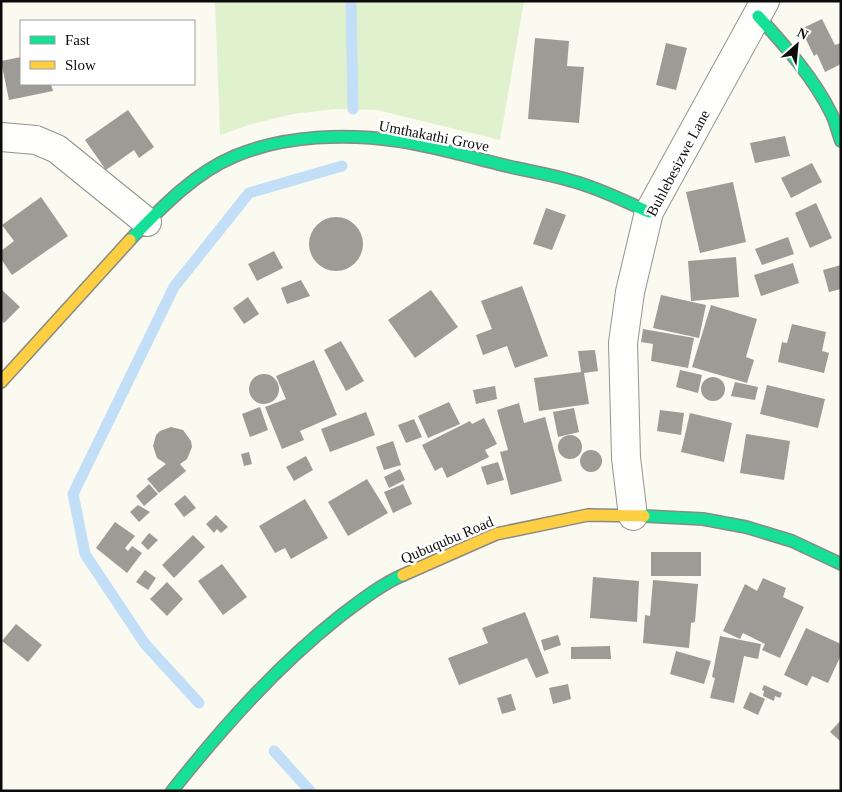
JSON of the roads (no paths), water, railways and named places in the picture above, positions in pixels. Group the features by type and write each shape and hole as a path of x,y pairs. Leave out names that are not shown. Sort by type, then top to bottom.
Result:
{"street":[{"path":"762,8 831,112 841,141"},
{"name":"Buhlebesizwe Lane","path":"634,516 626,458 623,343 630,292 649,212 762,8"},
{"path":"1,136 36,140 56,148 147,222"},
{"name":"Umthakathi Grove","path":"1,382 147,222 182,189 218,164 237,155 287,142 344,138 384,139 583,184 649,212"},
{"name":"Qubuqubu Road","path":"172,791 214,738 312,639 363,600 396,578 496,534 588,516 634,516 703,520 746,527 792,541 841,564"}],"waterway":[{"path":"351,1 353,109"},
{"path":"199,703 145,644 85,554 73,494 174,287 249,193 342,166"},
{"path":"274,751 310,791"}]}
